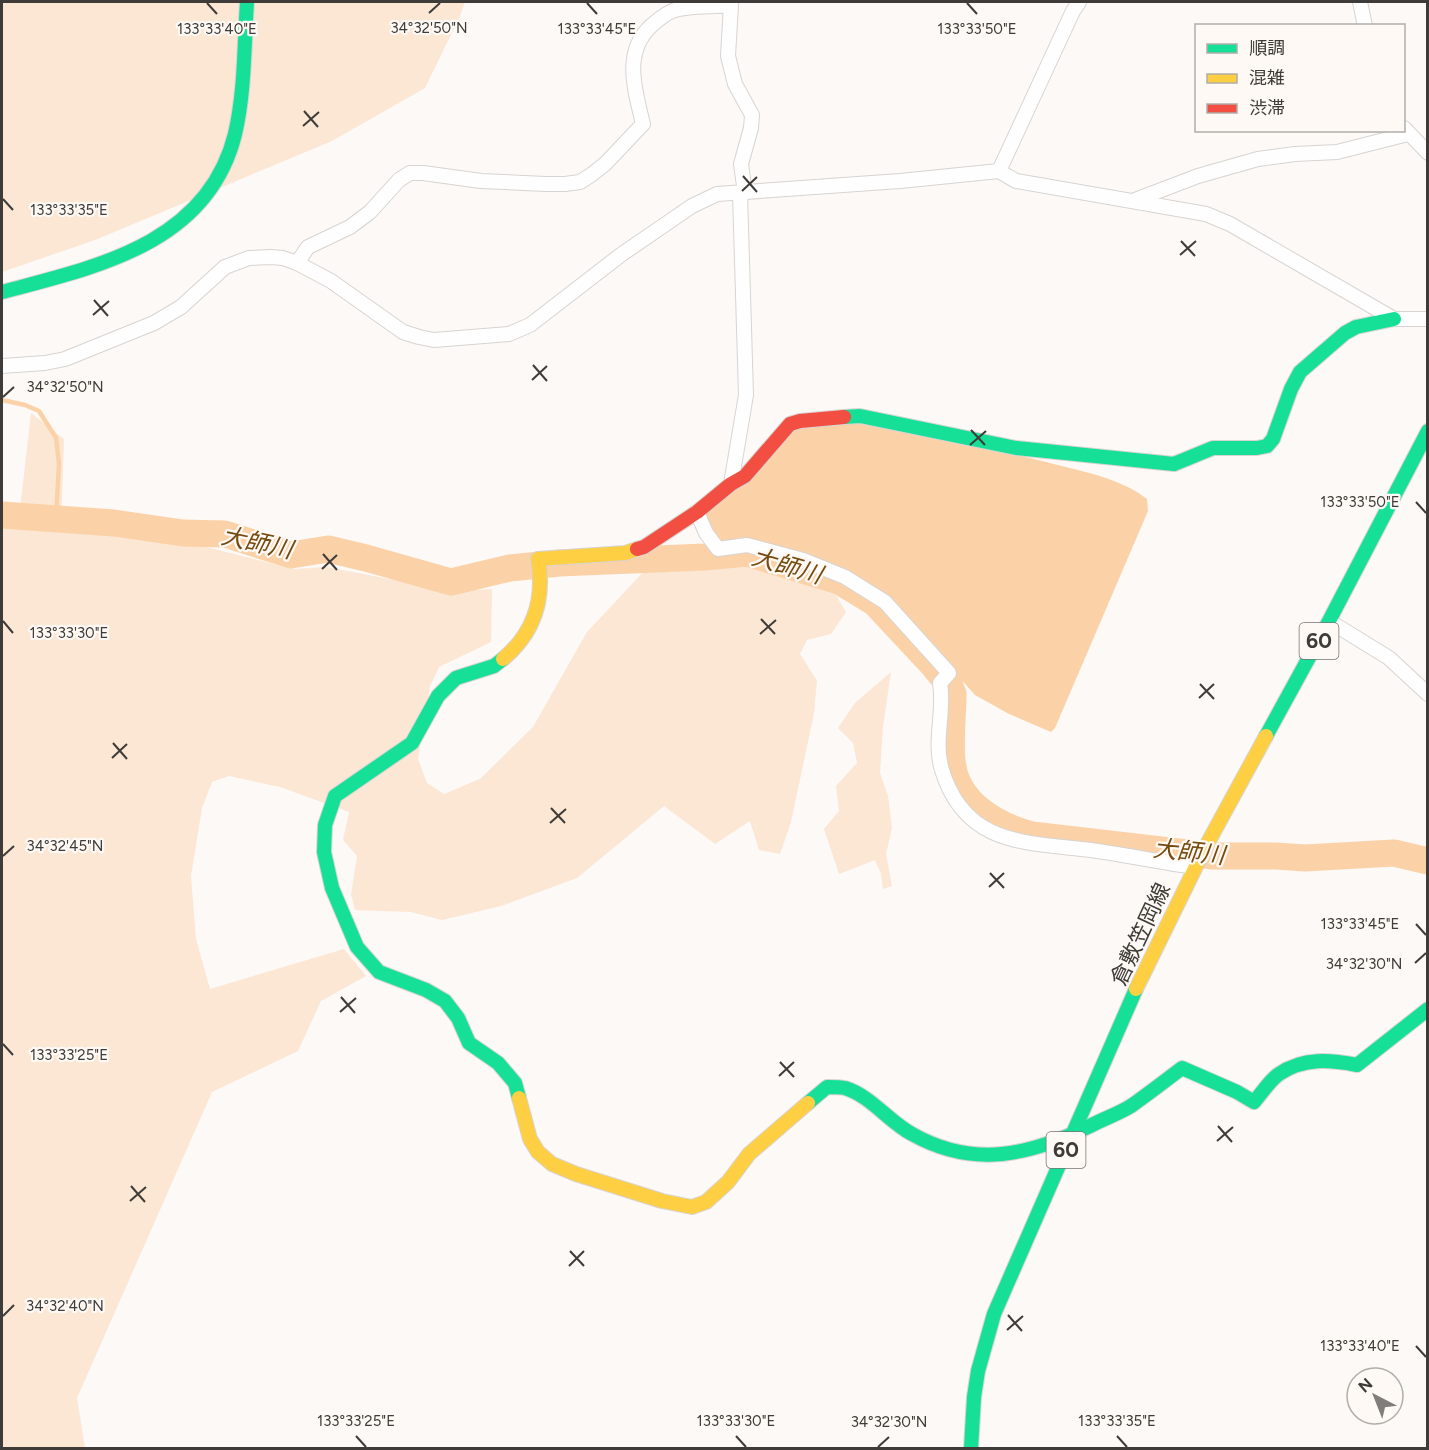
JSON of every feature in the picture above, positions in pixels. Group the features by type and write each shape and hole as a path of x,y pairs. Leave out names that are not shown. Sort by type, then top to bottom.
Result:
{"street":[{"path":"2,292 97,265 136,251 163,236 186,218 204,198 222,169 235,134 241,88 247,2"},
{"path":"999,171 1079,2"},
{"path":"1360,2 1365,24"},
{"path":"297,263 308,247 350,226 370,212 399,180 410,173 482,181 565,184 580,182 591,175 644,124 632,70 640,41 650,27 675,10 731,4 728,56 735,84 752,115 751,128 741,164 746,395 731,484"},
{"path":"1406,131 1428,153"},
{"path":"1132,201 1198,176 1258,159 1337,152 1403,132"},
{"path":"2,366 65,359 154,323 181,307 225,267 249,258 283,258 297,263 331,281 403,332 434,340 509,334 531,325 622,254 692,206 717,194 900,181 999,171 1016,181 1206,214 1230,224 1394,319"},
{"path":"1428,319 1394,319 1356,327 1334,341 1300,372 1291,389 1274,439 1267,446 1213,448 1174,464 1016,448 860,416 800,421 790,424 745,476 731,484 697,512 644,547 625,554 538,559 538,610 516,648 494,666 456,678 438,696 412,743 335,796 325,825 324,852 332,888 357,947 380,972 426,990 445,1001 458,1017 469,1043 498,1063 515,1083 530,1139 538,1152 552,1164 576,1174 662,1201 692,1207 706,1202 729,1182 748,1154 827,1087 845,1088 867,1100 899,1127 933,1146 956,1152 1004,1155 1040,1147 1129,1107 1182,1068 1254,1102 1279,1074 1311,1060 1332,1060 1357,1065 1428,1009"},
{"name":"倉敷笠岡線","path":"971,1449 978,1371 994,1314 1146,966 1196,865 1329,621 1428,431"},
{"path":"697,512 706,533 718,549 747,545 803,560 845,577 885,602 949,673 944,678 938,738 941,770 959,805 986,829 1003,838 1022,842 1196,865"},
{"path":"1329,621 1389,658 1428,694"}],"shaded area":[{"path":"2,2 465,2 425,88 332,141 95,240 2,272"},
{"path":"31,413 64,439 61,527 182,541 294,569 327,567 452,591 492,589 491,642 439,667 430,686 418,759 427,783 444,794 480,779 533,727 587,632 647,568 744,560 830,585 846,612 831,634 807,640 800,654 817,681 814,713 791,822 780,854 759,850 750,821 715,844 664,806 577,878 501,906 442,920 411,912 355,910 351,894 357,856 343,840 349,812 280,787 229,776 212,782 202,808 191,876 196,939 210,989 344,949 366,976 321,1001 298,1051 212,1092 77,1398 85,1448 2,1448 2,527 18,527"},
{"path":"853,420 1090,473 1126,486 1147,499 1148,511 1055,728 1051,732 1009,714 975,695 890,600 749,541 720,541 709,528 702,515 793,429"},
{"path":"891,672 883,727 880,773 888,796 892,828 886,854 892,886 883,889 881,874 875,860 839,874 824,829 839,811 836,786 857,763 853,743 838,728 855,703"}],"waterway":[{"path":"2,400 39,411 56,438 59,464 56,519"},
{"name":"大師川","path":"2,515 114,523 183,533 225,534 291,555 328,549 451,582 510,568 559,563 747,553 839,581 875,603 950,686 953,694 951,752 955,775 969,800 979,810 1004,825 1032,835 1213,856 1305,858 1394,853 1428,861"}],"traffic: fast":[{"path":"2,292 74,272 144,245 174,226 200,202 221,171 235,134 242,85 247,2"},
{"path":"844,417 860,416 1016,448 1174,464 1213,448 1267,446 1273,439 1291,389 1300,372 1345,333 1356,327 1394,319"},
{"path":"1266,736 1428,431"},
{"path":"503,659 494,666 456,678 438,696 412,743 335,796 325,825 324,852 332,888 357,947 379,972 426,990 445,1001 458,1018 469,1043 498,1063 515,1083 519,1098"},
{"path":"971,1448 978,1371 994,1314 1136,989"},
{"path":"808,1103 827,1087 845,1088 872,1103 904,1129 935,1145 958,1152 980,1154 1024,1151 1068,1136 1116,1114 1131,1106 1182,1068 1254,1102 1276,1077 1298,1065 1317,1061 1357,1065 1428,1009"}],"traffic: slow":[{"path":"503,659 523,638 535,614 540,588 538,559 625,553 637,549"},
{"path":"1136,989 1205,848 1266,736"},
{"path":"519,1098 530,1139 538,1152 552,1164 576,1174 662,1201 692,1207 706,1202 728,1182 749,1154 808,1103"}],"traffic: jam":[{"path":"637,549 644,547 697,512 731,484 745,476 790,424 844,417"}]}
